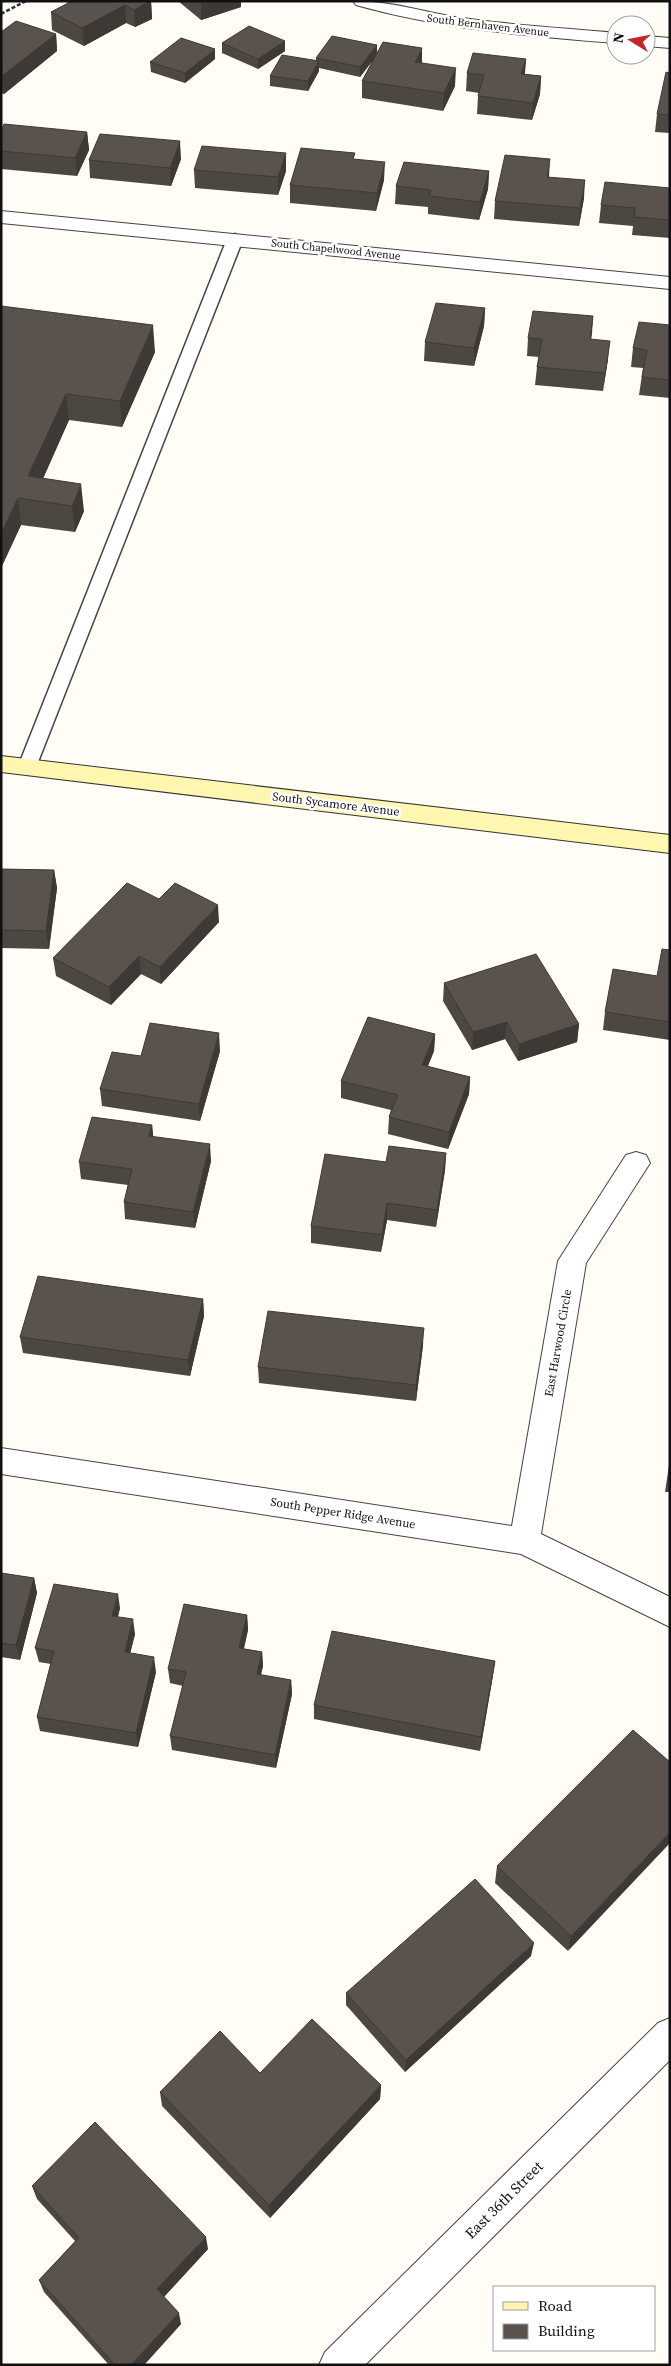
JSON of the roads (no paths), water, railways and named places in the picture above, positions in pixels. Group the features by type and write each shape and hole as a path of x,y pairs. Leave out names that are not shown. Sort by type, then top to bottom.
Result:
{"main road":[{"name":"South Sycamore Avenue","path":"1,764 670,844"}],"street":[{"name":"South Bernhaven Avenue","path":"362,1 396,12 463,24 606,37"},
{"path":"656,42 670,43"},
{"name":"South Chapelwood Avenue","path":"1,217 670,283"},
{"name":"East Harwood Circle","path":"524,1541 572,1261 636,1163"},
{"name":"South Pepper Ridge Avenue","path":"1,1461 524,1541 670,1613"},
{"name":"East 36th Street","path":"338,2365 670,2035"}],"lane":[{"path":"27,767 235,239"}]}
